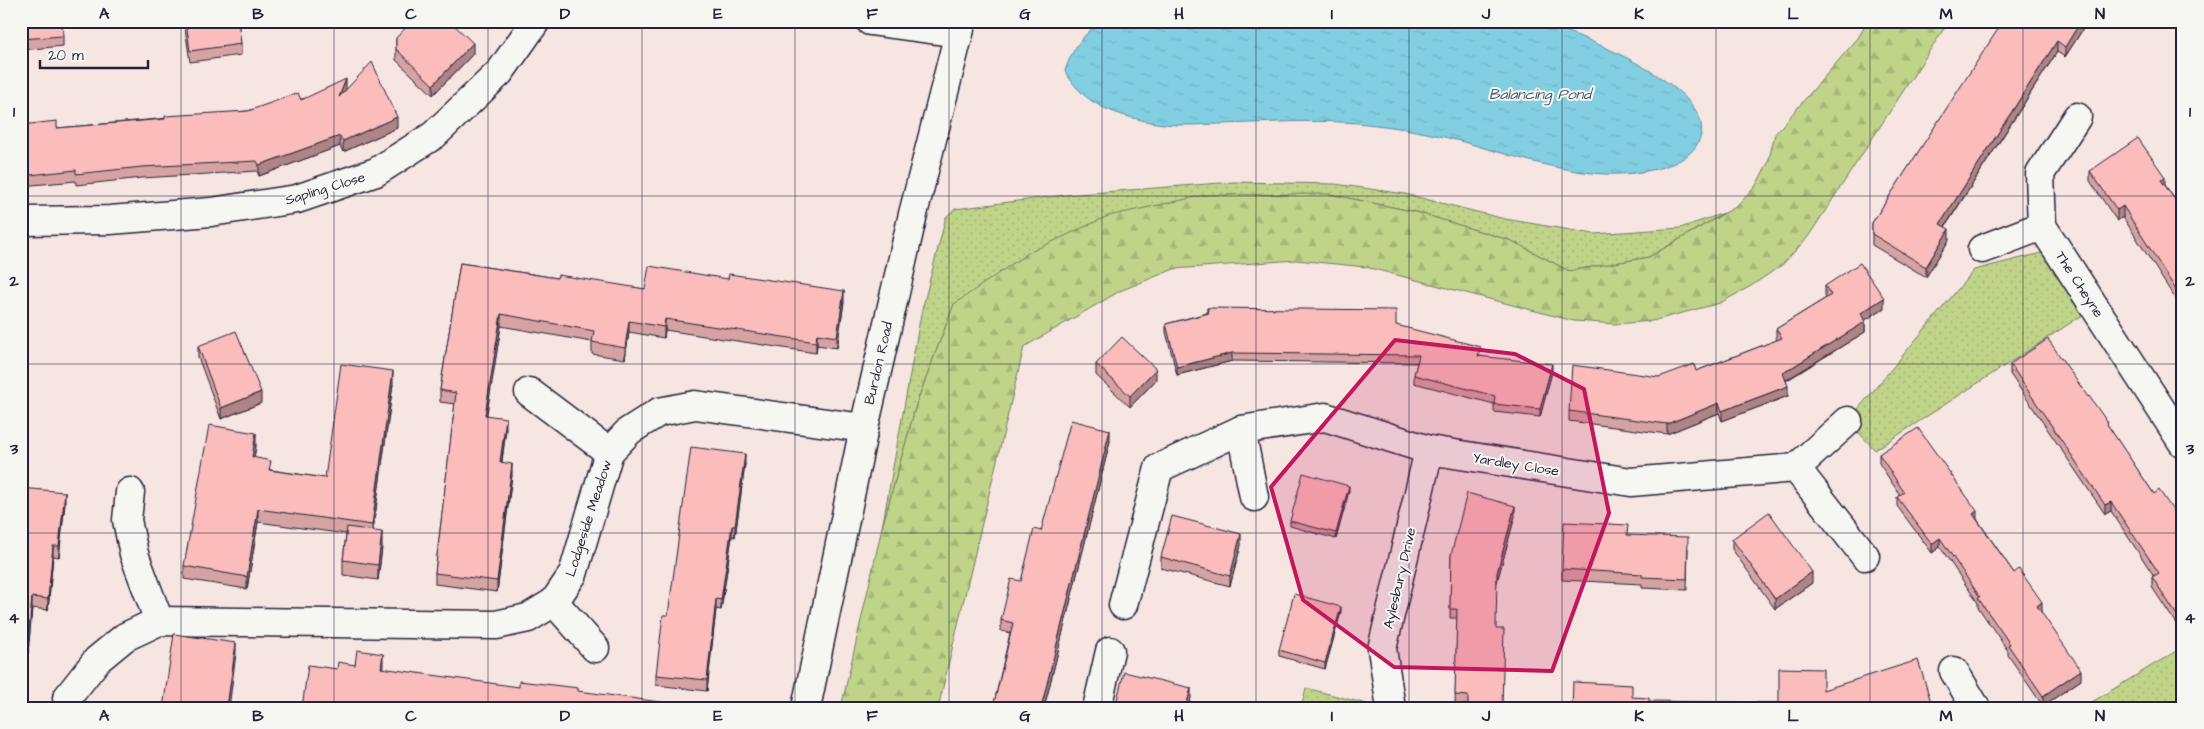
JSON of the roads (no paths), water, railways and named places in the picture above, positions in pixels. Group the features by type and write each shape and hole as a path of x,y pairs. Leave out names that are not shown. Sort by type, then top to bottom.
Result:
{"street":[{"name":"Sapling Close","path":"21,221 110,220 212,212 297,199 376,172 434,135 500,72 536,21"},
{"path":"870,21 960,27"},
{"name":"Burdon Road","path":"806,708 864,428 913,214 960,27"},
{"path":"1982,249 2042,226 2040,174 2077,117"},
{"name":"The Cheyne","path":"2042,226 2183,443"},
{"path":"529,392 609,452"},
{"name":"Lodgeside Meadow","path":"67,698 96,660 125,637 159,621 496,625 528,618 554,602 573,574 609,452 629,431 659,412 695,405 864,428"},
{"name":"Yardley Close","path":"1123,605 1159,468 1242,430 1326,417 1429,450 1631,482 1796,468"},
{"path":"1848,421 1796,468 1865,556"},
{"path":"1242,430 1254,497"},
{"name":"Aylesbury Drive","path":"1390,708 1382,649 1429,450"},
{"path":"130,492 127,520 134,554 159,621"},
{"path":"554,602 594,648"},
{"path":"1097,708 1110,651"},
{"path":"1954,671 1976,708"}],"water":[{"name":"Balancing Pond","path":"1101,21 1525,21 1556,28 1599,44 1649,70 1672,86 1690,103 1700,120 1700,138 1691,152 1668,166 1641,172 1618,174 1572,170 1436,135 1376,125 1317,121 1197,125 1148,122 1125,116 1095,103 1079,90 1065,71 1078,43"}]}
